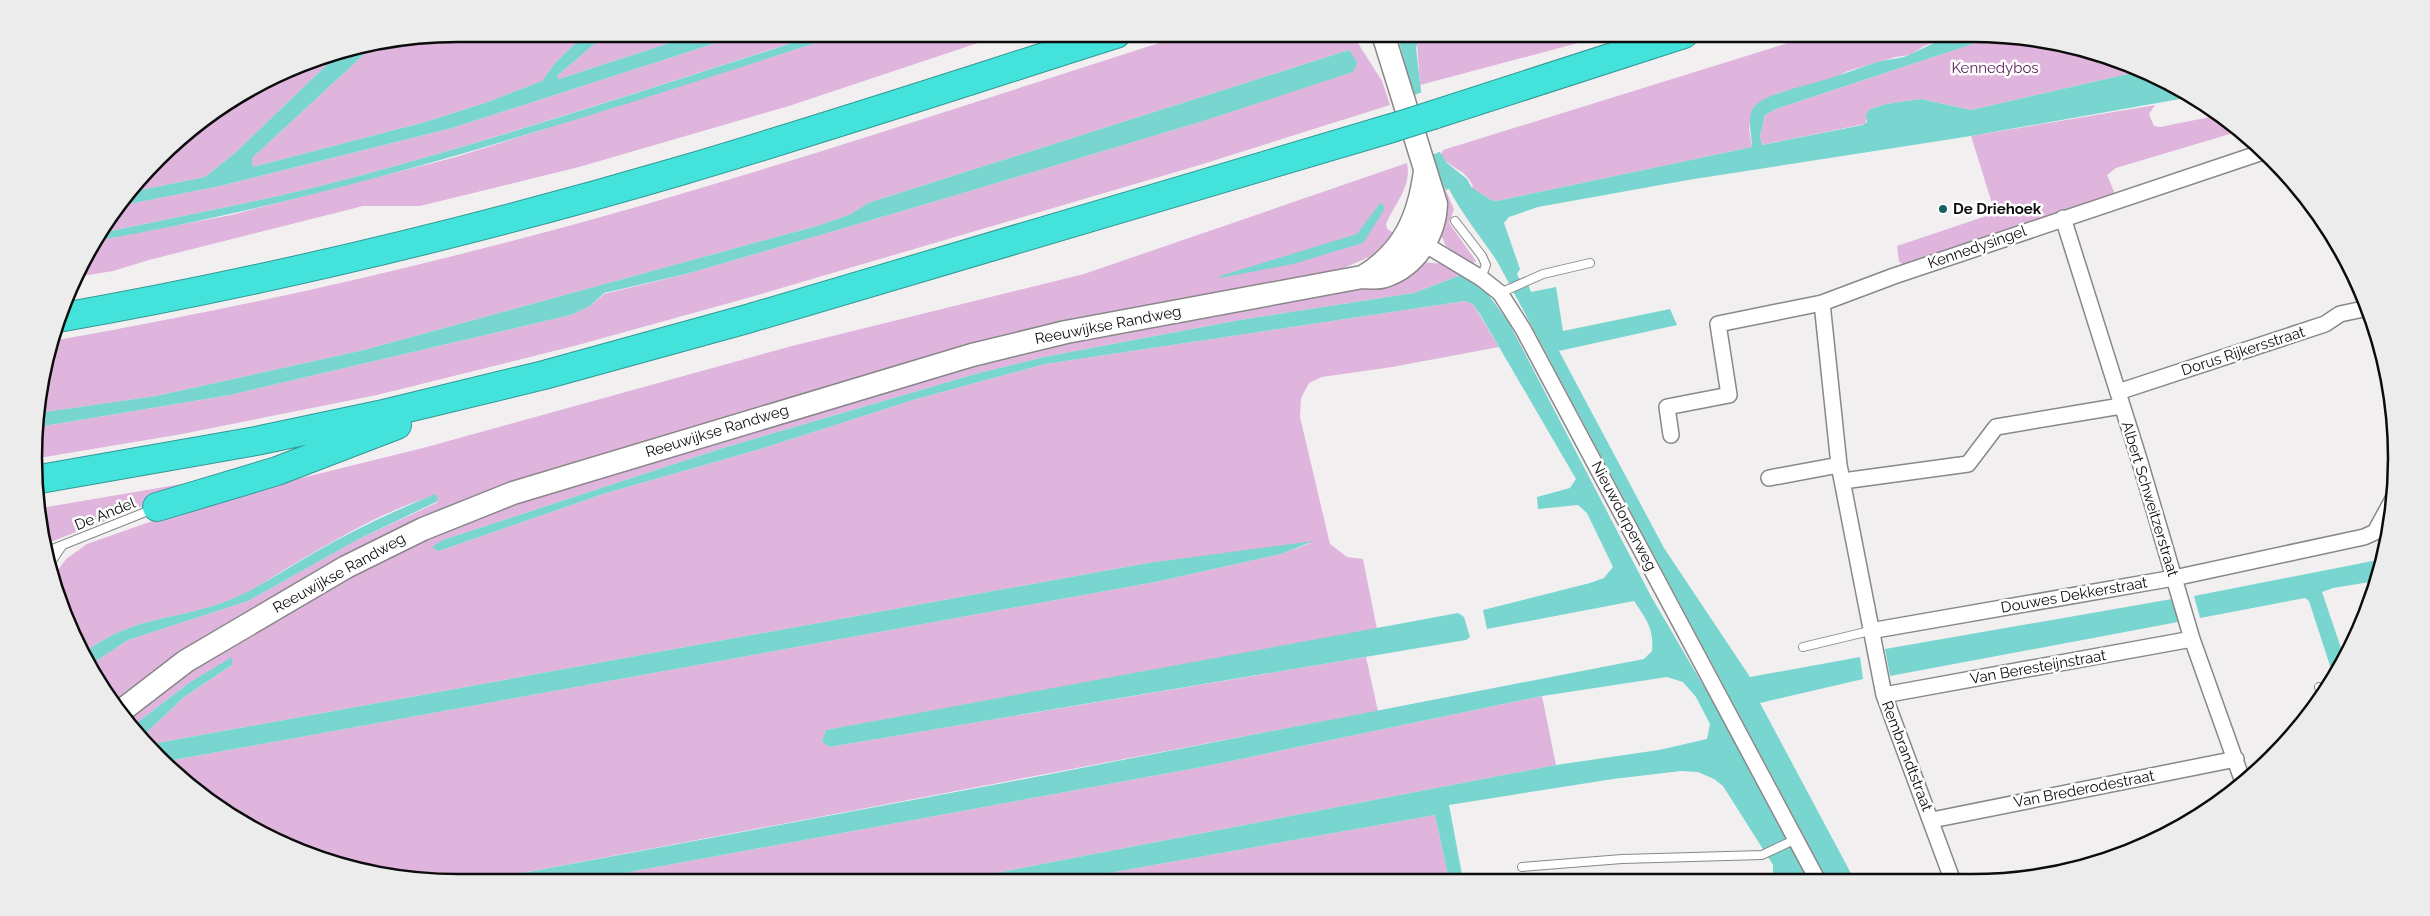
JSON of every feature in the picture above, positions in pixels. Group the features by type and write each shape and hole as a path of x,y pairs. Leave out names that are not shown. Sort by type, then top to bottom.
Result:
{"highway":[{"path":"68,316 278,275 554,207 792,137 1091,42"},
{"path":"43,479 256,441 491,389 684,338 1392,128 1659,42"},
{"path":"157,507 277,471 491,389"}],"main road":[{"name":"Reeuwijkse Randweg","path":"126,707 186,661 346,567 423,528 513,493 972,355 1074,331 1362,277 1415,238 1425,168 1386,42"}],"street":[{"name":"Kennedysingel","path":"1671,435 1667,407 1728,396 1718,324 1822,303 1894,276 2063,218 2255,154"},
{"name":"Albert Schweitzerstraat","path":"2063,218 2192,639 2236,759 2244,772"},
{"name":"Nieuwdorperweg","path":"1415,238 1502,292 1792,840 1814,874"},
{"name":"Rembrandtstraat","path":"1822,303 1838,466 1843,481 1870,631 1884,695 1932,820 1950,874"},
{"name":"Dorus Rijkersstraat","path":"1843,481 1968,464 1996,427 2119,399 2325,324 2340,314 2360,310"},
{"path":"1769,478 1838,466"},
{"name":"Douwes Dekkerstraat","path":"1870,631 2174,578 2364,537 2375,532 2383,517"},
{"name":"Van Beresteijnstraat","path":"1884,695 2192,639"},
{"name":"Van Brederodestraat","path":"1932,820 2236,759"}],"lane":[{"path":"1455,221 1486,265 1481,278"},
{"path":"1502,292 1543,274 1590,263"},
{"name":"De Andel","path":"53,549 157,507"},
{"name":"De Andel","path":"55,557 63,545"},
{"path":"1803,647 1870,631"},
{"path":"1522,867 1622,859 1762,855 1792,840"}],"green space":[{"path":"577,42 555,63 542,81 485,103 425,122 253,167 252,158 366,53 431,43"},
{"path":"597,42 672,42 559,79 557,76"},
{"path":"719,42 795,42 417,160 263,199 110,231 129,204 220,186 452,128"},
{"path":"819,42 981,42 789,106 579,167 420,206 363,206 149,260 113,271 84,276 105,239 231,215 456,157"},
{"path":"1162,42 1357,42 1382,81 1390,105 1203,164 751,297 578,345 377,395 182,434 42,457 44,426 230,395 571,315 590,306 604,294 690,273 933,202 1200,122 1352,72 1349,50 868,203 851,214 820,225 364,350 156,396 45,412 50,377 60,339 306,291 407,267 641,206 824,150"},
{"path":"1420,42 1582,42 1420,85 1417,43"},
{"path":"1791,42 1936,42 1924,46 1910,55 1896,57 1848,71 1831,79 1778,93 1765,100 1755,106 1751,115 1749,129 1752,147 1497,201 1491,200 1471,188 1473,186 1466,175 1449,164 1441,155 1443,150"},
{"name":"Kennedybos","path":"1978,42 2053,50 2130,74 1971,110 1921,99 1886,104 1870,109 1865,124 1762,145 1760,136 1765,115 1776,109"},
{"path":"328,64 235,153 205,177 141,190 164,164 184,146 227,113 274,85"},
{"path":"2155,105 2149,114 2154,126 2160,127 2209,117 2231,134 2116,168 2107,175 2115,194 1904,266 1899,261 1897,246 1995,213 1971,136"},
{"path":"1407,163 1408,172 1405,187 1386,224 1387,229 1397,235 1376,254 1337,271 1044,327 358,549 221,627 170,660 120,700 95,661 128,640 248,601 357,540 438,502 436,495 400,508 366,524 242,595 213,606 121,631 89,650 74,617 58,570 66,559 87,544 212,500 423,448 792,346 1084,274"},
{"path":"1438,173 1454,209 1449,223 1476,261 1471,264 1446,246 1441,235"},
{"path":"1422,262 1444,264 1461,275 1414,293 1240,320 1044,357 979,373 723,448 443,540 439,551 603,494 757,450 913,400 1045,364 1465,301 1473,304 1499,347 1392,367 1322,377 1309,383 1301,398 1300,417 1330,544 1347,557 1363,559 1377,629 827,730 822,741 829,747 1366,657 1378,711 517,874 458,874 404,870 377,866 324,851 274,831 250,818 205,788 173,760 1155,582 1281,554 1311,543 1148,563 156,743 147,733 184,697 232,665 189,683 138,722 132,716 200,664 298,605 417,542 528,500 872,394 1032,350"},
{"path":"211,479 51,542 45,507"},
{"path":"1542,696 1556,765 990,874 619,874 1207,766"},
{"path":"1435,815 1448,874 1103,874"}],"water":[{"path":"577,42 597,42 557,76 559,79 672,42 719,42 452,128 220,186 129,204 141,190 205,177 235,153 328,64 366,53 252,158 253,167 425,122 485,103 542,81 555,63"},
{"path":"795,42 819,42 565,123 379,177 190,223 105,239 110,231 295,192 359,176 590,108"},
{"path":"1399,42 1418,42 1416,48 1422,99 1438,149 1447,163 1467,179 1472,188 1491,200 1497,201 1752,147 1750,116 1754,107 1763,100 1878,62 1907,56 1937,42 1978,42 1776,109 1765,115 1760,136 1762,145 1863,125 1867,122 1866,115 1870,109 1886,104 1921,99 1971,110 2130,74 2181,99 1971,136 1688,180 1538,207 1509,217 1504,223 1520,269 1517,274 1522,284 1528,284 1531,292 1556,287 1563,331 1670,309 1677,325 1559,351 1664,548 1750,677 1860,657 1863,679 1760,703 1851,874 1824,874 1497,261 1449,189 1446,190 1439,178"},
{"path":"1349,50 1357,62 1354,71 1350,73 1200,122 690,273 604,293 590,306 571,315 230,395 44,426 45,412 156,396 364,350 820,225 851,214 868,203"},
{"path":"1380,203 1384,205 1384,210 1363,243 1293,264 1220,278 1220,276 1357,234"},
{"path":"1461,275 1485,290 1509,323 1652,598 1720,714 1805,874 1773,874 1773,865 1723,786 1714,779 1698,772 1681,771 1613,779 1449,805 1462,874 1448,874 1435,815 1103,874 990,874 1556,765 1659,750 1707,739 1710,724 1696,697 1683,682 1667,677 1542,696 1207,766 619,874 518,874 1009,782 1644,659 1652,651 1652,636 1645,619 1634,601 1487,629 1483,610 1590,583 1604,578 1613,567 1587,513 1578,505 1538,509 1537,497 1570,488 1576,479 1481,316 1473,304 1465,301 1045,364 913,400 757,450 603,494 439,551 434,549 433,546 443,540 723,448 979,373 1044,357 1240,320 1414,293"},
{"path":"436,494 438,501 357,540 248,601 128,640 95,661 89,650 121,631 232,599 357,529"},
{"path":"1314,541 1281,554 1155,582 173,760 156,743 1148,563"},
{"path":"2374,561 2368,582 2333,588 2322,592 2341,649 2331,668 2309,601 2305,598 2200,618 2194,596"},
{"path":"2172,599 2178,622 1890,676 1885,649"},
{"path":"1458,613 1464,617 1470,637 1466,640 829,747 822,741 826,730"},
{"path":"232,657 232,665 184,697 147,733 138,722 189,683"}],"pier":[{"path":"1423,92 1442,151 1429,156 1411,96"}],"place":[{"name":"De Driehoek","path":"1943,209"}]}
